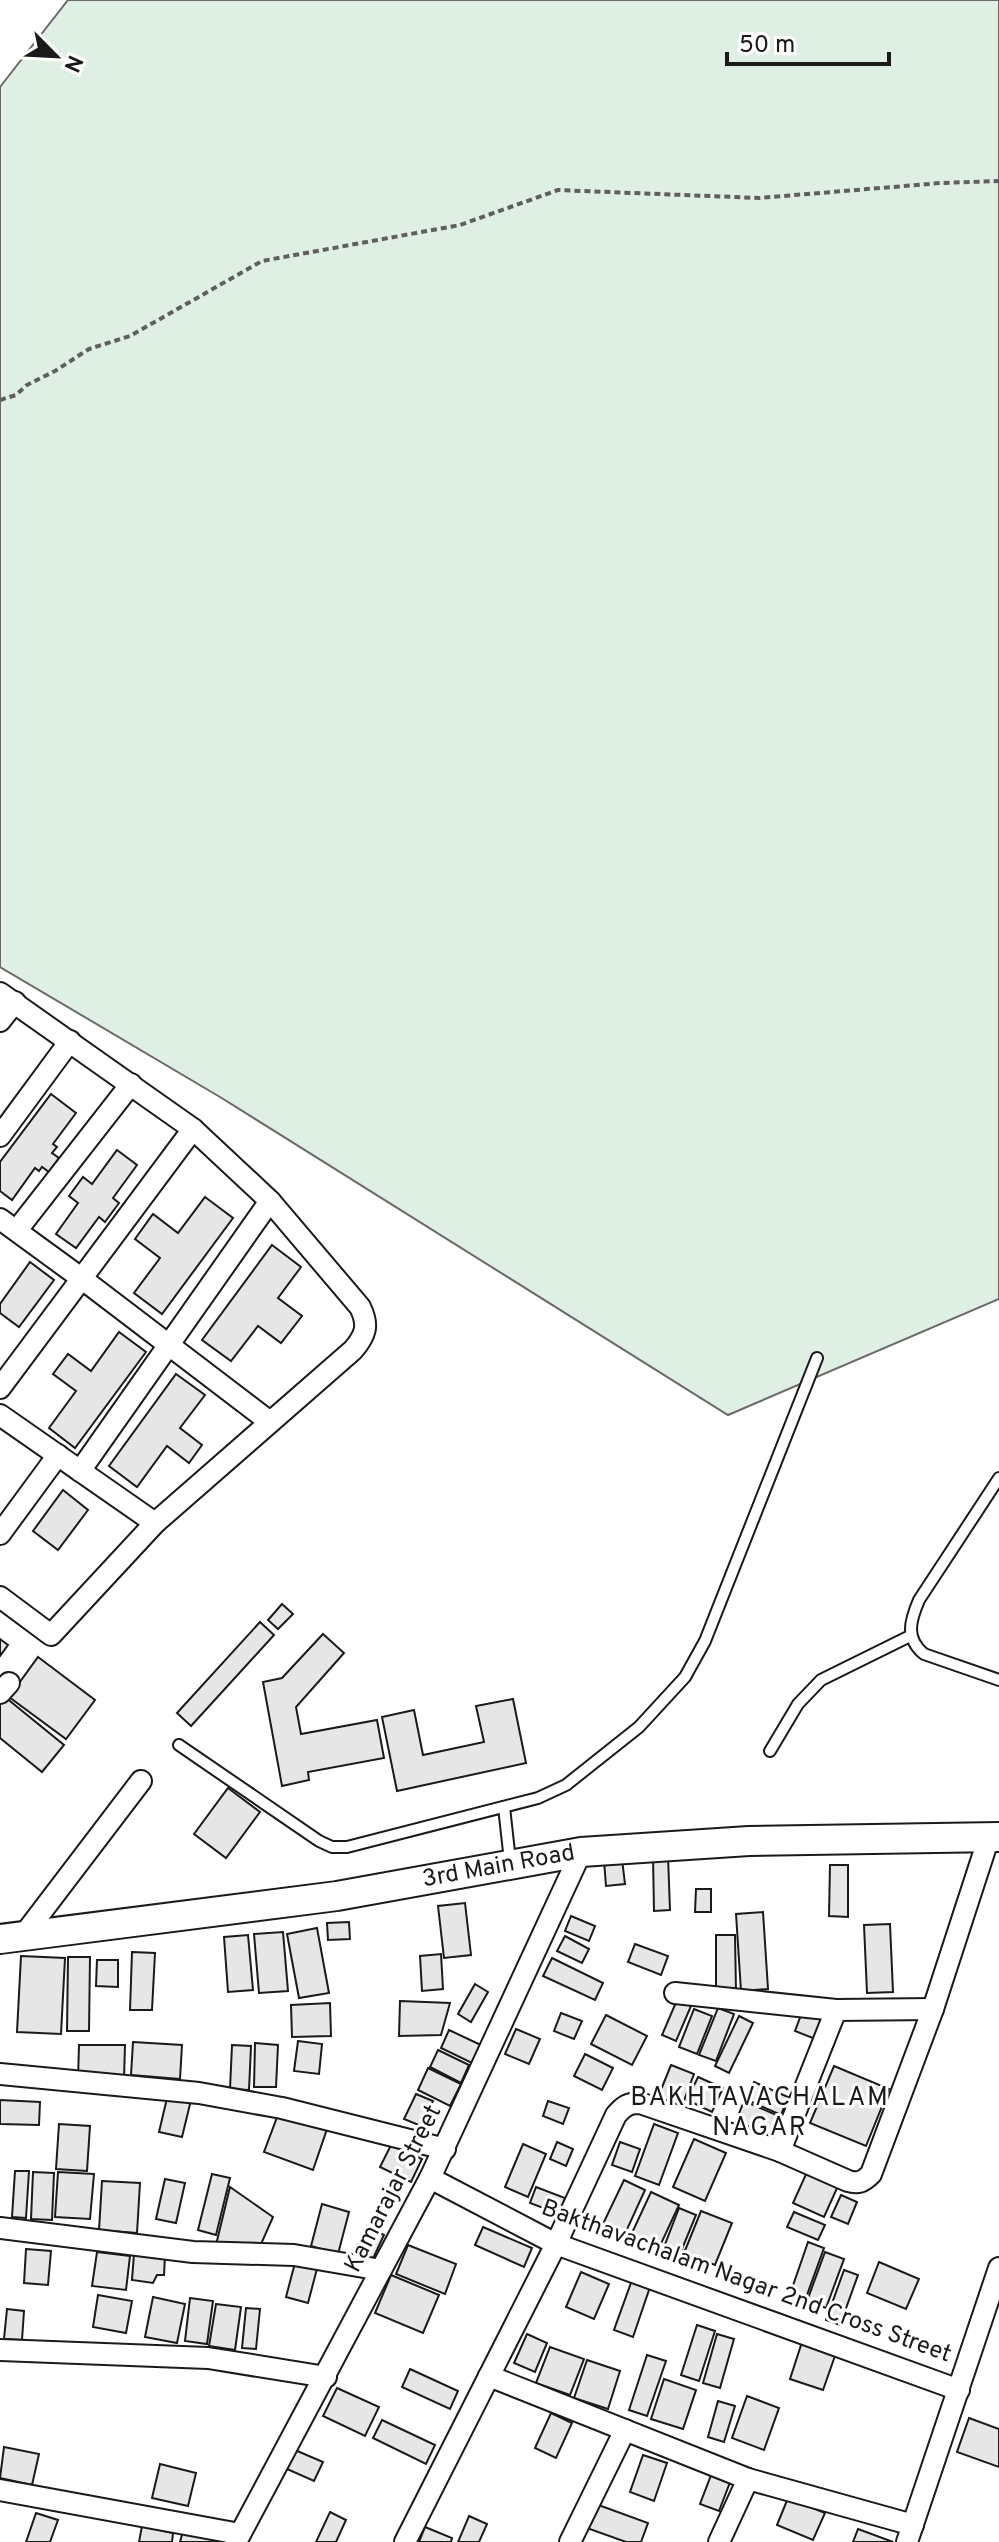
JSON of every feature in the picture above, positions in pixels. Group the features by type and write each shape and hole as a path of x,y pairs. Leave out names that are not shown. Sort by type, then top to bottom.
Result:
{"street":[{"path":"0,1021 7,998 193,1129 270,1201 360,1307 366,1324 365,1333 353,1350 155,1523 51,1635 0,1597"},
{"path":"0,1136 70,1041"},
{"path":"131,1084 8,1225 270,1422"},
{"path":"0,1388 193,1129"},
{"path":"80,1471 270,1201"},
{"path":"0,1415 155,1523"},
{"path":"0,1534 58,1455"},
{"path":"12,1938 141,1781"},
{"path":"405,2542 556,2244 616,2115 623,2107 640,2103 780,2151 848,2181 857,2183 871,2174 994,1837"},
{"name":"3rd Main Road","path":"12,1938 337,1896 581,1852 749,1841 994,1837"},
{"name":"Kamarajar Street","path":"238,2538 445,2149 581,1852"},
{"path":"675,1993 836,2010 933,2009"},
{"path":"780,2151 836,2010"},
{"path":"0,2074 199,2093 282,2108 445,2149"},
{"name":"Bakthavachalam Nagar 2nd Cross Street","path":"430,2178 556,2244 959,2390"},
{"path":"0,2228 193,2252 294,2255 381,2270"},
{"path":"489,2376 748,2479 910,2534 999,2268"},
{"path":"0,2350 208,2358 326,2377"},
{"path":"570,2542 625,2430"},
{"path":"719,2542 748,2479"},
{"path":"0,2490 238,2538"}],"lane":[{"path":"179,1745 332,1847 347,1847 538,1798 566,1785 639,1727 685,1677 705,1641 817,1358"},
{"path":"999,1478 919,1600 911,1618 910,1636 924,1654 999,1680"},
{"path":"770,1751 798,1704 821,1680 910,1636"},
{"path":"504,1807 510,1864"}],"path":[{"path":"0,400 16,395 27,385 89,349 130,336 262,261 460,225 558,190 759,198 999,181"}],"green space":[{"path":"68,0 999,0 999,1299 728,1415 220,1097 0,967 0,87"}],"building":[{"path":"51,1094 76,1113 53,1144 57,1147 52,1153 59,1158 49,1172 42,1167 39,1171 35,1168 12,1200 0,1191 0,1162"},
{"path":"117,1150 137,1165 113,1198 119,1203 105,1222 99,1217 76,1248 56,1234 78,1203 69,1196 83,1177 92,1184"},
{"path":"205,1197 233,1218 162,1314 134,1293 160,1258 135,1239 153,1214 178,1233"},
{"path":"272,1245 301,1267 278,1298 302,1316 281,1343 258,1326 231,1361 202,1340"},
{"path":"30,1262 54,1280 19,1327 0,1313 0,1304"},
{"path":"119,1332 146,1352 75,1448 49,1428 76,1391 53,1374 68,1354 91,1371"},
{"path":"176,1374 205,1395 180,1428 202,1445 189,1463 167,1446 137,1487 109,1466"},
{"path":"63,1490 88,1510 58,1550 33,1531"},
{"path":"282,1604 293,1614 278,1629 268,1620"},
{"path":"260,1622 274,1635 191,1726 177,1713"},
{"path":"323,1634 344,1653 296,1707 301,1734 377,1720 384,1758 308,1772 309,1780 282,1786 263,1682 282,1678"},
{"path":"0,1639 8,1645 0,1656"},
{"path":"38,1657 95,1700 66,1739 9,1697"},
{"path":"5,1697 64,1745 42,1772 0,1738 0,1703"},
{"path":"513,1699 526,1763 397,1791 382,1717 414,1710 423,1755 484,1742 476,1706"},
{"path":"228,1788 260,1812 226,1858 194,1834"},
{"path":"668,1856 670,1910 654,1911 653,1857"},
{"path":"622,1859 625,1884 606,1886 604,1861"},
{"path":"830,1865 848,1865 848,1917 829,1916"},
{"path":"696,1889 711,1889 711,1912 695,1912"},
{"path":"465,1903 471,1955 444,1958 438,1906"},
{"path":"763,1912 768,1989 741,1991 736,1914"},
{"path":"571,1916 595,1926 589,1941 565,1931"},
{"path":"349,1922 350,1939 328,1940 327,1923"},
{"path":"890,1924 893,1992 867,1993 864,1925"},
{"path":"317,1928 329,1993 299,1998 287,1934"},
{"path":"283,1932 288,1991 259,1993 254,1934"},
{"path":"248,1935 253,1990 228,1992 224,1937"},
{"path":"716,1935 735,1935 736,1992 716,1992"},
{"path":"565,1936 589,1949 582,1963 557,1951"},
{"path":"635,1944 668,1956 661,1975 628,1962"},
{"path":"132,1952 155,1953 152,2010 130,2010"},
{"path":"441,1954 443,1989 422,1991 420,1956"},
{"path":"21,1956 65,1958 61,2034 17,2032"},
{"path":"68,1957 90,1957 89,2031 67,2031"},
{"path":"552,1958 603,1983 595,2000 543,1976"},
{"path":"97,1960 118,1960 118,1987 96,1986"},
{"path":"475,1984 488,1992 471,2022 458,2014"},
{"path":"677,2000 691,2006 676,2041 662,2035"},
{"path":"400,2001 450,2003 441,2035 399,2036"},
{"path":"330,2003 331,2036 292,2037 291,2005"},
{"path":"804,2007 832,2018 823,2042 795,2031"},
{"path":"718,2008 734,2014 716,2061 699,2055"},
{"path":"694,2009 712,2016 697,2054 679,2047"},
{"path":"561,2013 582,2021 574,2039 554,2031"},
{"path":"606,2015 647,2036 632,2065 591,2044"},
{"path":"739,2016 753,2023 729,2073 715,2066"},
{"path":"516,2029 540,2039 529,2064 505,2054"},
{"path":"449,2030 481,2045 472,2063 441,2048"},
{"path":"298,2041 322,2044 319,2074 294,2071"},
{"path":"133,2042 182,2045 180,2079 131,2075"},
{"path":"255,2043 278,2045 276,2087 254,2087"},
{"path":"79,2045 125,2045 124,2079 78,2079"},
{"path":"232,2045 251,2046 249,2090 230,2089"},
{"path":"438,2050 469,2065 461,2083 430,2067"},
{"path":"585,2054 613,2068 602,2090 574,2076"},
{"path":"671,2065 694,2074 682,2106 658,2097"},
{"path":"834,2066 889,2089 866,2146 810,2123"},
{"path":"428,2068 461,2084 450,2106 418,2090"},
{"path":"698,2077 723,2088 712,2112 687,2100"},
{"path":"754,2082 788,2097 781,2115 747,2100"},
{"path":"168,2094 191,2100 182,2137 159,2132"},
{"path":"416,2094 433,2101 421,2126 404,2119"},
{"path":"0,2100 40,2102 39,2125 0,2124"},
{"path":"548,2101 569,2108 563,2124 543,2116"},
{"path":"744,2101 781,2117 773,2137 736,2121"},
{"path":"279,2112 327,2129 313,2170 264,2152"},
{"path":"59,2124 90,2126 87,2171 56,2169"},
{"path":"654,2124 678,2133 659,2185 635,2176"},
{"path":"694,2139 726,2153 705,2201 673,2187"},
{"path":"557,2142 573,2149 566,2166 550,2159"},
{"path":"620,2142 640,2149 632,2172 612,2165"},
{"path":"523,2144 546,2154 528,2197 505,2187"},
{"path":"391,2145 422,2159 411,2182 380,2167"},
{"path":"15,2171 29,2171 26,2218 12,2217"},
{"path":"33,2172 54,2173 52,2220 31,2219"},
{"path":"58,2172 94,2174 90,2219 55,2217"},
{"path":"807,2172 838,2186 824,2217 793,2203"},
{"path":"212,2174 230,2178 216,2235 198,2230"},
{"path":"165,2179 185,2183 176,2223 156,2219"},
{"path":"624,2180 645,2190 624,2236 602,2226"},
{"path":"102,2181 140,2183 137,2233 99,2230"},
{"path":"230,2187 273,2217 258,2251 216,2245"},
{"path":"536,2187 565,2198 559,2214 530,2203"},
{"path":"651,2192 679,2205 659,2248 631,2235"},
{"path":"841,2195 857,2202 848,2224 831,2217"},
{"path":"322,2204 349,2212 338,2254 311,2246"},
{"path":"679,2208 696,2215 680,2254 664,2247"},
{"path":"701,2211 732,2223 715,2265 684,2253"},
{"path":"794,2212 825,2225 818,2240 787,2227"},
{"path":"367,2226 384,2235 370,2265 352,2257"},
{"path":"483,2227 532,2248 524,2267 475,2245"},
{"path":"808,2242 824,2248 803,2306 788,2300"},
{"path":"408,2245 456,2264 445,2294 396,2274"},
{"path":"26,2249 51,2251 48,2285 24,2283"},
{"path":"97,2252 130,2256 126,2290 92,2286"},
{"path":"825,2252 844,2259 826,2308 807,2301"},
{"path":"134,2254 165,2256 164,2275 157,2275 153,2283 132,2280"},
{"path":"296,2259 318,2265 308,2303 286,2297"},
{"path":"879,2262 919,2279 906,2309 867,2293"},
{"path":"844,2270 858,2275 840,2325 826,2320"},
{"path":"581,2272 609,2284 594,2319 566,2307"},
{"path":"391,2275 439,2295 423,2333 375,2313"},
{"path":"632,2280 650,2287 633,2337 614,2330"},
{"path":"98,2295 132,2301 126,2333 93,2327"},
{"path":"153,2297 185,2304 177,2343 145,2337"},
{"path":"190,2298 213,2301 207,2344 185,2341"},
{"path":"216,2304 241,2307 235,2350 209,2346"},
{"path":"246,2308 260,2309 256,2349 242,2348"},
{"path":"7,2309 24,2311 22,2340 4,2339"},
{"path":"697,2325 715,2331 699,2381 681,2375"},
{"path":"527,2334 547,2343 535,2372 514,2363"},
{"path":"717,2334 734,2339 720,2388 703,2383"},
{"path":"802,2342 836,2353 823,2390 790,2379"},
{"path":"550,2347 584,2359 570,2395 536,2383"},
{"path":"647,2355 666,2361 647,2416 629,2410"},
{"path":"587,2360 620,2371 608,2409 574,2398"},
{"path":"410,2369 458,2391 450,2409 402,2387"},
{"path":"664,2379 696,2390 683,2429 651,2419"},
{"path":"337,2388 379,2407 365,2436 323,2416"},
{"path":"747,2396 779,2408 764,2450 732,2438"},
{"path":"718,2401 735,2406 724,2442 708,2437"},
{"path":"551,2413 572,2423 556,2458 535,2448"},
{"path":"969,2418 999,2429 999,2467 957,2452"},
{"path":"382,2420 435,2445 426,2464 373,2438"},
{"path":"4,2447 39,2454 32,2485 0,2478"},
{"path":"295,2450 323,2462 314,2481 287,2469"},
{"path":"643,2455 667,2463 654,2501 630,2492"},
{"path":"160,2464 196,2473 188,2506 152,2498"},
{"path":"713,2470 732,2477 719,2511 700,2504"},
{"path":"788,2498 812,2503 810,2507 825,2513 813,2540 777,2525"},
{"path":"593,2503 648,2523 641,2542 626,2542 584,2527"},
{"path":"330,2512 346,2520 336,2542 316,2542"},
{"path":"36,2513 58,2520 50,2542 26,2542"},
{"path":"469,2516 487,2524 479,2542 458,2542"},
{"path":"142,2526 173,2533 172,2542 139,2542"},
{"path":"184,2527 222,2539 221,2542 180,2542"},
{"path":"425,2527 452,2538 451,2542 419,2542"},
{"path":"858,2529 893,2542 853,2542"}],"district":[{"name":"BAKHTAVACHALAM NAGAR","path":"760,2113"}]}
